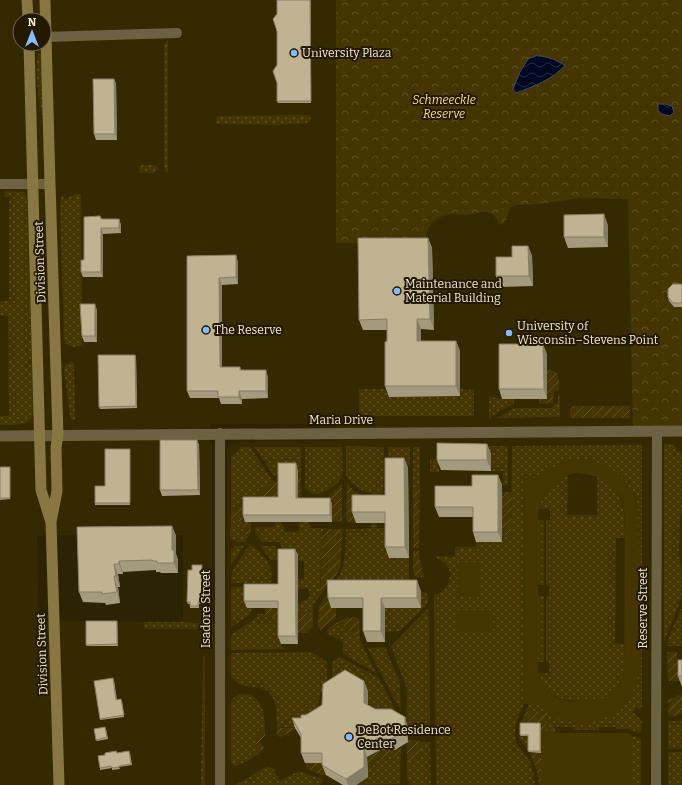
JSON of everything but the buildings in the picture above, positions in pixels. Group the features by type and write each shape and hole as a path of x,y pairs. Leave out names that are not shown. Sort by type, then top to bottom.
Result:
{"main road":[{"path":"27,0 28,12"},
{"name":"Division Street","path":"46,0 46,12"},
{"name":"Division Street","path":"29,52 41,490 51,522"},
{"name":"Division Street","path":"46,52 58,435 56,446 57,491 51,522 59,785"}],"street":[{"path":"52,37 177,33"},
{"path":"0,184 50,184"},
{"name":"Maria Drive","path":"0,436 682,430"},
{"name":"Reserve Street","path":"656,785 657,431"},
{"name":"Isadore Street","path":"220,434 220,785"}],"shaded area":[{"name":"University of Wisconsin–Stevens Point","path":"0,0 682,0 682,785 0,785","holes":["210,424 336,424 336,441 235,442 229,444 227,449 226,624 212,624 212,446 210,442","70,535 126,537 183,535 183,622 39,621 37,536"]}],"green space":[{"name":"Schmeeckle Reserve","path":"336,0 682,0 682,431 633,431 628,199 579,198 540,204 516,205 510,208 506,221 501,225 493,215 485,212 467,215 443,216 434,221 428,229 426,233 426,244 336,243"},
{"path":"168,40 167,173 165,172 164,160 164,43"},
{"path":"41,53 43,115 37,77 38,54"},
{"path":"308,115 311,119 308,123 279,125 217,124 216,118 219,116"},
{"path":"142,165 155,165 158,168 154,173 140,173 139,167"},
{"path":"5,191 24,192 27,199 33,412 31,419 25,423 0,425 0,416 9,416 8,316 0,315 0,301 9,301 9,197 4,197"},
{"path":"76,194 81,194 82,346 74,347 66,344 64,339 60,206 63,195 64,199"},
{"path":"72,361 74,364 75,420 72,420 70,415 64,370 66,365"},
{"path":"547,370 552,370 557,373 559,378 559,390 554,391 553,403 541,404 539,403 539,399 547,399"},
{"path":"359,389 389,389 459,396 460,389 474,390 474,416 359,416"},
{"path":"489,396 502,399 514,399 514,404 506,407 489,418"},
{"path":"558,396 560,396 560,417 497,418 514,408 551,408 558,402"},
{"path":"574,406 630,406 630,418 570,418 570,410"},
{"path":"664,444 673,444 682,454 682,508 679,552 682,578 682,597 664,641"},
{"path":"642,445 642,707 639,709 636,707 633,712 642,721 641,733 628,729 617,729 616,727 599,727 599,730 575,730 575,727 555,727 555,733 546,733 545,713 526,712 529,704 538,704 556,717 635,686 639,672 638,508 634,493 573,460 568,461 555,466 540,478 525,478 524,704 517,721 515,735 518,745 531,764 535,785 436,785 434,595 438,594 445,588 448,584 450,575 446,565 434,556 455,557 455,547 476,547 476,542 502,542 502,535 511,534 512,446"},
{"path":"346,446 384,447 383,493 372,494 357,487 349,480 346,475"},
{"path":"482,446 508,446 508,485 503,485 503,471 491,471"},
{"path":"241,447 250,447 273,481 270,486 259,494 256,499 243,501 236,509 231,509 231,457"},
{"path":"254,447 301,447 301,468 296,466 277,469 276,476 274,476"},
{"path":"305,447 342,447 343,472 337,483 330,489 312,494 305,488"},
{"path":"388,447 410,447 410,466 388,465"},
{"path":"413,447 420,447 420,489 413,489"},
{"path":"430,459 439,459 439,472 430,471"},
{"path":"586,459 596,462 606,466 620,475 626,481 638,508 639,672 631,696 624,705 607,717 587,723 565,721 555,717 538,704 524,704 525,478 540,478 556,466 566,462","holes":["576,473 598,478 616,490 623,503 625,519 624,666 622,681 619,687 611,694 592,701 582,702 561,699 552,695 546,690 538,673 538,513 546,492 555,482 568,475"]},
{"path":"296,466 301,468 301,505 280,476 276,476 277,469 280,467"},
{"path":"568,475 567,515 597,515 597,477 613,487 622,502 624,511 625,538 616,538 615,643 624,644 623,676 619,686 613,693 596,700 575,701 555,696 548,692 538,673 549,673 549,662 546,662 546,596 549,596 549,586 546,585 546,520 550,520 550,509 539,509 540,503 549,488 558,480"},
{"path":"273,481 280,482 280,505 251,522 251,533 248,536 244,532 243,523 240,521 231,521 231,509 236,509 243,501 256,499 263,489 270,486"},
{"path":"347,483 354,491 361,495 356,506 356,523 348,522 346,520"},
{"path":"342,484 342,521 332,522 332,505 329,505 329,495"},
{"path":"413,489 420,489 419,548 413,548"},
{"path":"502,492 512,492 511,535 502,535"},
{"path":"538,520 544,520 544,585 538,585"},
{"path":"231,521 240,521 243,523 244,532 248,536 245,542 232,540 230,535"},
{"path":"275,522 281,522 286,532 299,531 299,522 309,522 310,528 326,528 323,532 320,588 318,598 313,605 313,620 307,613 303,612 298,614 298,604 309,598 309,589 298,589 298,579 304,579 304,561 288,556 279,542 262,542 255,533 255,527 275,527"},
{"path":"371,523 377,523 377,528 384,528 389,558 409,558 409,585 334,585 343,565 346,529 371,528"},
{"path":"326,529 343,529 340,567 336,576 318,598 321,582 322,537"},
{"path":"235,546 244,546 231,565 231,550"},
{"path":"249,546 260,552 271,568 271,582 231,583 232,571"},
{"path":"260,546 275,546 282,556 280,560 271,560"},
{"path":"413,551 419,551 424,577 416,577 413,573"},
{"path":"458,562 479,562 479,597 458,597"},
{"path":"231,587 264,587 247,608 253,608 253,610 248,616 231,627"},
{"path":"330,591 336,608 336,618 329,622 321,630 318,628 319,606"},
{"path":"421,591 428,594 428,603 400,631 385,632 385,608 420,608"},
{"path":"538,596 544,596 544,662 538,662"},
{"path":"682,607 682,646 667,646 670,634"},
{"path":"265,608 281,608 281,617 270,618 266,616"},
{"path":"427,609 429,609 430,734 406,730 407,689 391,646"},
{"path":"456,610 490,610 490,632 456,632"},
{"path":"303,612 310,614 313,620 313,626 307,633 298,633 298,614"},
{"path":"257,614 266,614 266,616 270,618 281,617 281,645 285,649 231,650 231,635 257,617"},
{"path":"355,617 359,619 360,635 350,632 343,625 338,626 334,624 346,618"},
{"path":"144,622 183,622 206,624 205,629 144,629"},
{"path":"334,624 338,626 343,625 356,635 360,635 360,640 376,673 343,654 343,642 327,633 327,630"},
{"path":"385,647 400,683 401,711 368,649"},
{"path":"311,652 326,661 327,683 320,694 320,700 318,700 320,719 305,728 279,727 275,703 272,696 264,689 239,684 231,678 231,653"},
{"path":"667,652 677,652 677,671 681,672 682,681 669,681"},
{"path":"203,656 205,656 205,785 201,785"},
{"path":"340,657 379,678 400,719 383,719 332,684 332,662"},
{"path":"239,694 254,697 258,701 263,712 265,733 258,735 256,740 257,746 262,751 248,761 235,766 231,764 231,700"},
{"path":"678,695 682,695 682,714 670,717 668,715 668,707 670,707 670,703 667,701"},
{"path":"526,712 545,712 546,733 541,738 541,752 520,725"},
{"path":"668,721 682,721 682,749 668,749"},
{"path":"277,725 280,728 296,729 279,737 277,734"},
{"path":"520,725 529,736 529,752 519,738"},
{"path":"261,733 265,733 265,736 260,741 264,748 262,751 256,744 257,737"},
{"path":"546,733 628,733 632,737 632,785 541,785 541,737"},
{"path":"635,736 641,739 641,785 632,785 632,737"},
{"path":"407,739 424,742 418,755 407,763"},
{"path":"424,742 430,742 431,785 410,785 407,778 407,763 418,755"},
{"path":"383,748 401,749 401,757 382,757 374,761 370,764 369,779 360,785 356,785 368,777 367,757"},
{"path":"529,752 541,752 541,785 539,785 536,768"},
{"path":"668,752 682,752 682,785 668,785"},
{"path":"385,756 401,757 400,784 360,785 367,781 370,764"},
{"path":"306,763 326,763 326,775 322,775 307,769"},
{"path":"267,767 273,768 280,781 299,771 325,780 319,785 235,785"}],"water":[{"path":"538,55 553,59 565,65 549,78 516,93 513,89 520,72 528,59"},
{"path":"658,104 672,106 674,112 670,116 661,114 658,110"}],"place":[{"name":"University Plaza","path":"294,53"},
{"name":"Maintenance and Material Building","path":"397,291"},
{"name":"The Reserve","path":"206,330"},
{"name":"University of Wisconsin–Stevens Point","path":"509,333"},
{"name":"DeBot Residence Center","path":"349,737"}]}
